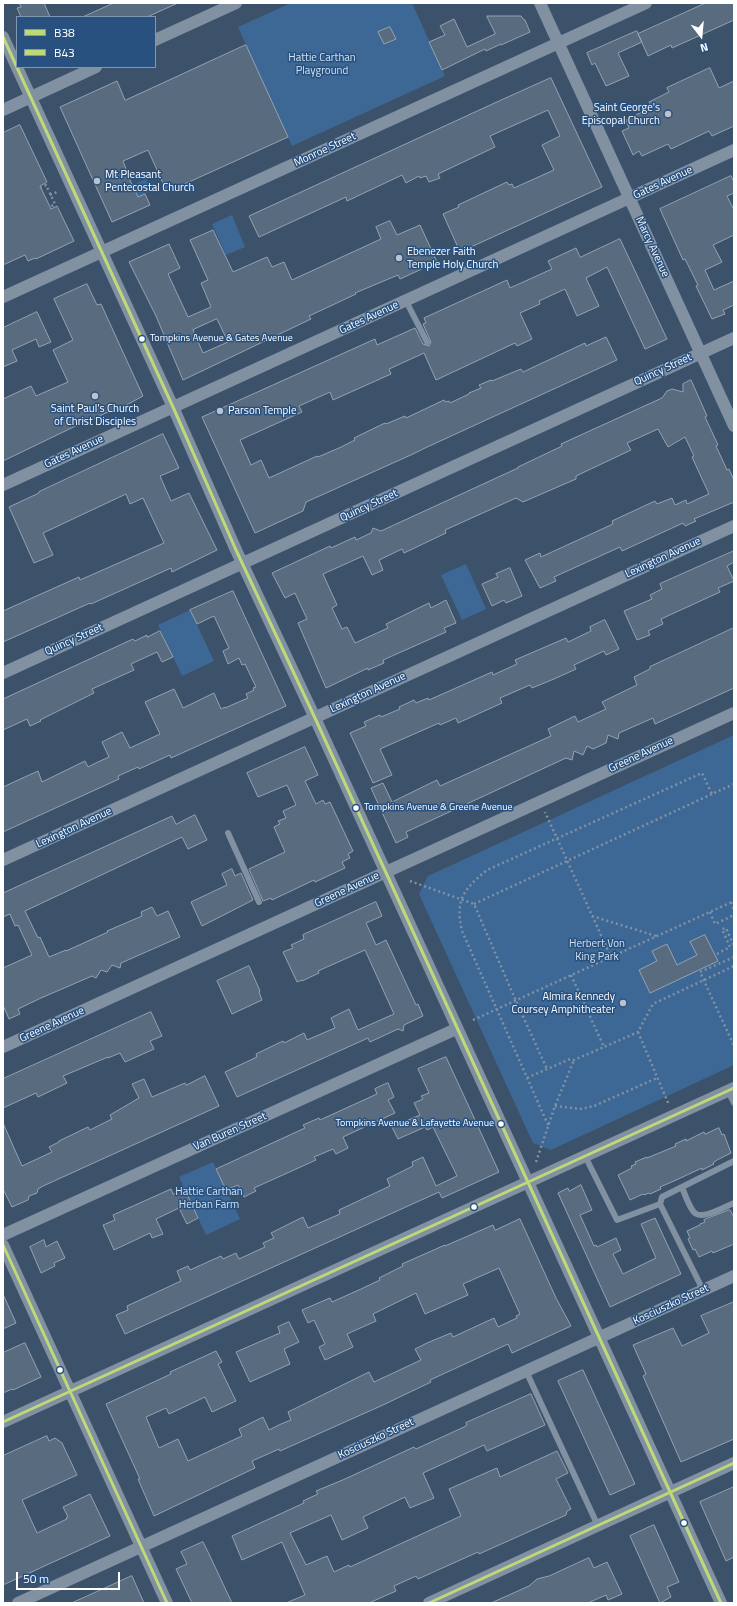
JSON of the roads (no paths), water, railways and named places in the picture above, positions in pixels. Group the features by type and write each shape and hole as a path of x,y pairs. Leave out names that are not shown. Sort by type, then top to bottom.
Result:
{"street":[{"path":"156,40 236,3"},
{"name":"Marcy Avenue","path":"540,3 734,426"},
{"name":"Monroe Street","path":"3,297 646,3"},
{"path":"3,37 16,66"},
{"path":"17,68 173,407 242,564 386,872 456,1029 528,1182 721,1603"},
{"path":"3,110 94,68"},
{"name":"Gates Avenue","path":"3,485 734,150"},
{"name":"Quincy Street","path":"3,673 734,338"},
{"name":"Lexington Avenue","path":"3,860 734,526"},
{"name":"Greene Avenue","path":"3,1048 734,713"},
{"name":"Van Buren Street","path":"3,1235 456,1029"},
{"path":"3,1422 731,1089"},
{"path":"3,1245 167,1603"},
{"name":"Kosciuszko Street","path":"18,1603 734,1276"},
{"path":"429,1603 734,1463"}],"lane":[{"path":"406,300 427,342"},
{"path":"228,833 259,902"},
{"path":"731,1089 734,1103"},
{"path":"585,1156 617,1220 660,1204"},
{"path":"703,1290 660,1204 662,1197 733,1164"},
{"path":"682,1187 693,1212 697,1215 704,1216 734,1203"},
{"path":"526,1371 598,1526"}],"place":[{"name":"Saint George's Episcopal Church","path":"668,114"},
{"name":"Mt Pleasant Pentecostal Church","path":"97,181"},
{"name":"Ebenezer Faith Temple Holy Church","path":"399,258"},
{"name":"Tompkins Avenue & Gates Avenue","path":"142,339"},
{"name":"Saint Paul's Church of Christ Disciples","path":"95,396"},
{"name":"Parson Temple","path":"220,411"},
{"name":"Tompkins Avenue & Greene Avenue","path":"356,808"},
{"name":"Almira Kennedy Coursey Amphitheater","path":"623,1003"},
{"name":"Tompkins Avenue & Lafayette Avenue","path":"501,1124"}],"park label":[{"name":"Hattie Carthan Playground","path":"322,64"},
{"name":"Herbert Von King Park","path":"597,950"},
{"name":"Hattie Carthan Herban Farm","path":"209,1198"}]}
